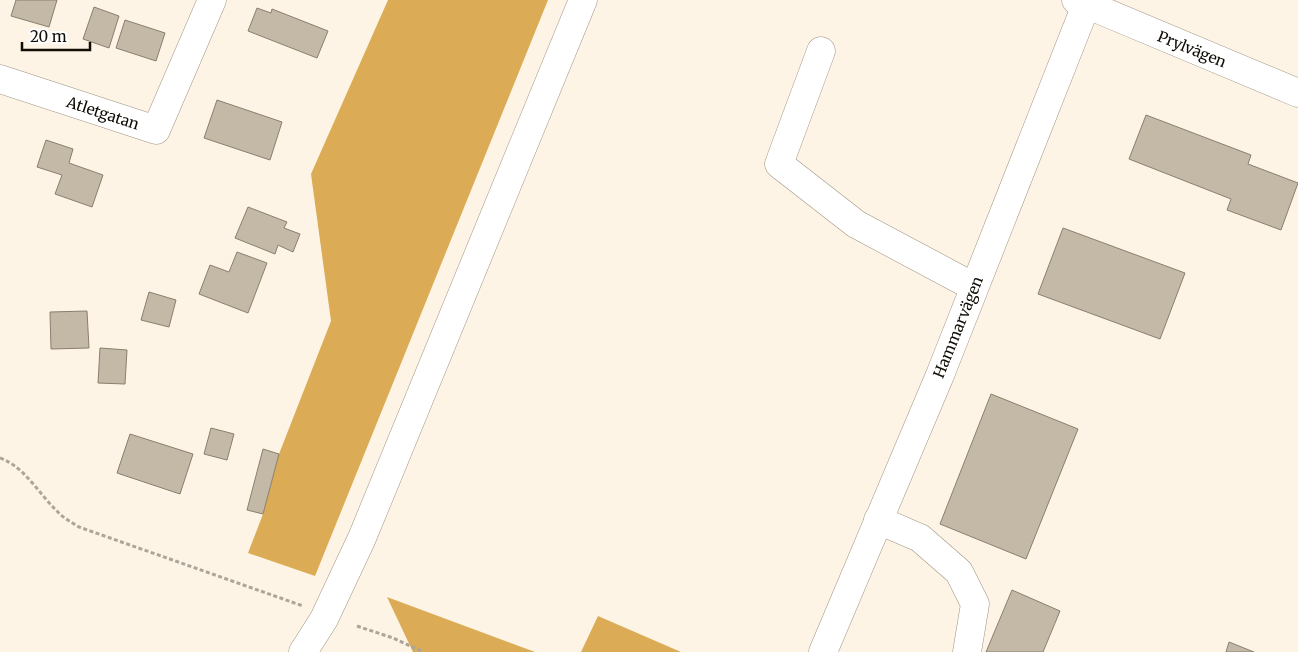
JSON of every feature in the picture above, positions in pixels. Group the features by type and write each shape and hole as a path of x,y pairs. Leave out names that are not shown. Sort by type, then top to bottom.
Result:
{"street":[{"name":"Atletgatan","path":"0,79 156,130 212,0"},
{"path":"303,652 324,619 347,572 583,0"},
{"name":"Prylvägen","path":"1083,2 1298,92"},
{"name":"Hammarvägen","path":"823,652 940,374 1083,2"},
{"path":"821,51 779,164 856,224 974,287"},
{"path":"878,520 920,538 959,572 975,604 968,652"},
{"path":"326,652 347,572"}],"path":[{"path":"0,458 14,466 56,510 79,527 306,607"},
{"path":"357,626 393,638 423,652"}],"shaded area":[{"path":"388,0 548,0 315,576 248,553 263,514 279,454 331,321 311,174"},
{"path":"387,597 535,652 413,652"},
{"path":"598,616 681,652 581,652"}],"building":[{"path":"16,0 57,0 49,27 11,16"},
{"path":"94,7 119,16 109,48 83,39"},
{"path":"257,8 271,13 272,9 328,31 317,58 248,31"},
{"path":"125,20 165,33 156,61 116,48"},
{"path":"217,100 282,122 270,160 204,138"},
{"path":"1146,115 1251,155 1248,164 1298,183 1281,230 1227,210 1231,199 1129,159"},
{"path":"46,140 73,149 69,163 103,175 92,207 55,194 62,175 37,167"},
{"path":"248,207 287,222 284,228 300,234 293,252 278,245 275,254 235,238"},
{"path":"1063,228 1185,273 1160,339 1038,294"},
{"path":"237,252 267,263 248,313 199,294 210,265 229,272"},
{"path":"149,292 176,300 169,327 141,320"},
{"path":"87,311 89,348 51,349 50,312"},
{"path":"100,348 127,350 125,384 98,383"},
{"path":"991,394 1078,429 1026,559 940,524"},
{"path":"211,428 234,434 227,460 204,454"},
{"path":"130,434 193,454 180,494 117,473"},
{"path":"263,449 279,454 263,514 247,510"},
{"path":"1012,590 1060,611 1043,652 986,652"},
{"path":"1229,642 1254,652 1226,652"}]}
